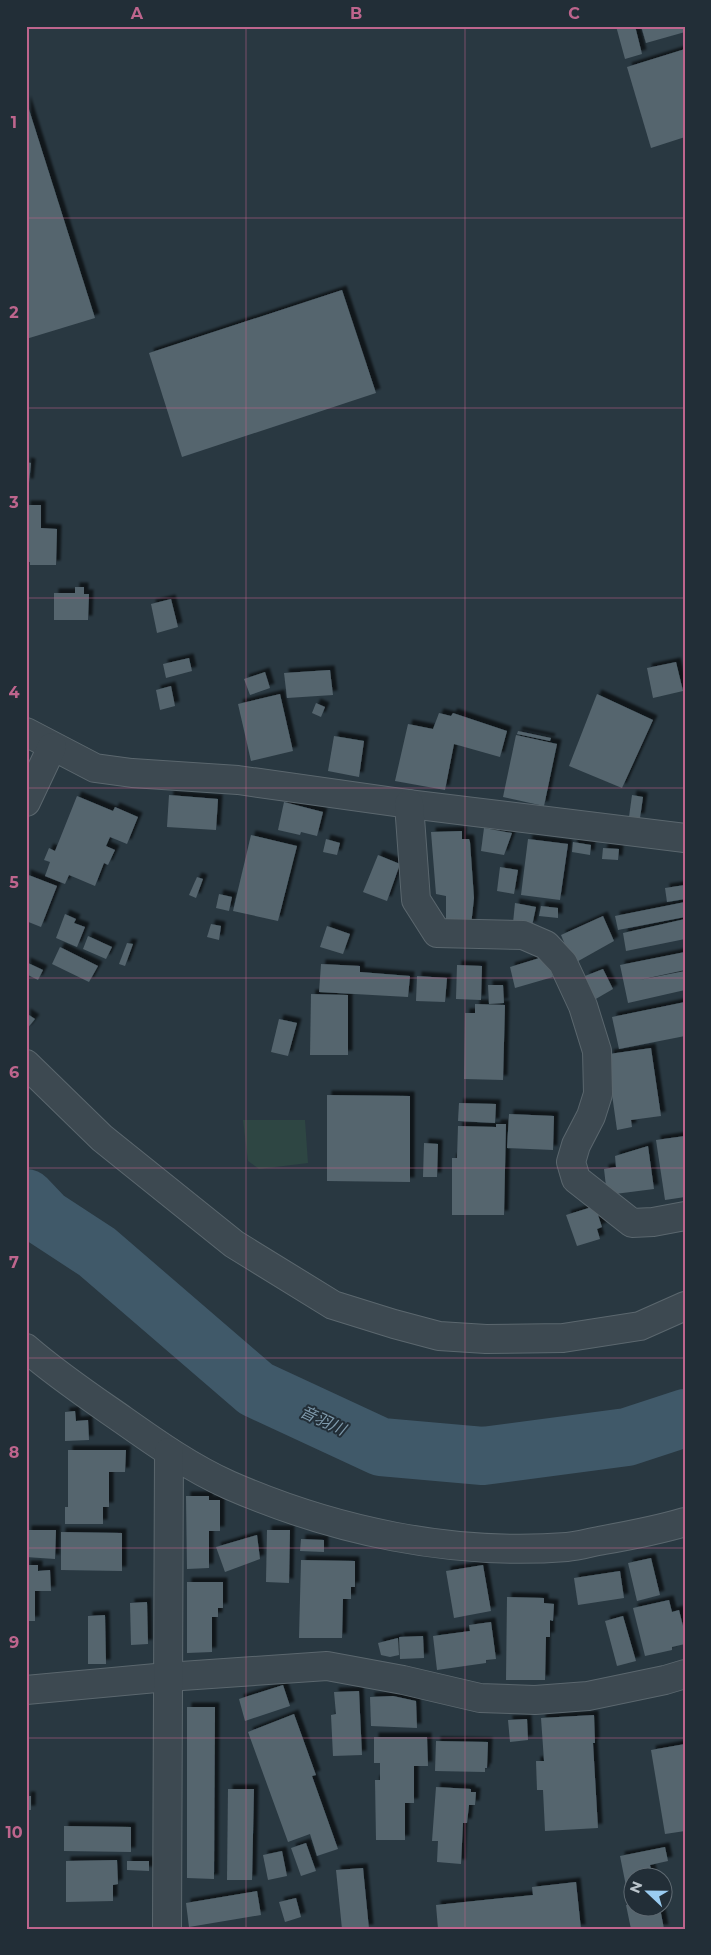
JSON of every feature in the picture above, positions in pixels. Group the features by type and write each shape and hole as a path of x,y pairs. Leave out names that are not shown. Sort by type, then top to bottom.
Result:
{"street":[{"path":"26,732 95,768 132,773 238,780 409,804 685,838"},
{"path":"26,802 52,747"},
{"path":"409,804 416,900 437,933 523,935 546,945 563,963 583,1006 597,1051 598,1094 591,1116 576,1145 572,1162 576,1179 632,1224 685,1216"},
{"path":"26,1064 102,1138 234,1244 332,1305 439,1336 486,1339 563,1338 640,1326 685,1306"},
{"path":"26,1348 57,1375 169,1452 228,1484 286,1507 346,1525 448,1546 514,1549 569,1547 652,1532 685,1522"},
{"path":"167,1929 169,1452"},
{"path":"26,1690 167,1677 327,1666 403,1680 480,1698 535,1700 588,1696 685,1674"}],"green space":[{"path":"243,1120 305,1120 308,1163 259,1169 248,1161"}],"building":[{"path":"616,26 635,26 642,54 625,59"},
{"path":"641,26 685,26 685,32 646,43"},
{"path":"685,49 685,137 651,148 627,67"},
{"path":"26,100 95,318 26,339"},
{"path":"342,290 376,393 182,457 149,353"},
{"path":"26,462 31,463 29,483 26,483"},
{"path":"26,505 41,505 41,528 57,529 56,565 30,565 30,562 26,562"},
{"path":"75,587 84,587 84,594 89,594 88,620 54,620 54,593 75,593"},
{"path":"171,599 178,627 157,633 151,604"},
{"path":"189,658 192,671 166,678 163,664"},
{"path":"676,662 683,691 653,698 647,668"},
{"path":"330,670 333,695 287,698 284,673"},
{"path":"265,672 270,688 250,695 244,679"},
{"path":"171,686 175,706 160,710 156,690"},
{"path":"280,694 293,751 251,761 238,704"},
{"path":"597,694 653,720 622,788 569,766"},
{"path":"316,703 325,707 321,717 312,713"},
{"path":"439,713 451,716 453,713 507,731 500,757 454,744 445,790 395,781 408,724 433,729"},
{"path":"518,731 551,738 550,741 517,734"},
{"path":"516,735 557,744 544,806 503,797"},
{"path":"334,736 364,741 359,777 328,771"},
{"path":"169,795 218,799 216,830 167,827"},
{"path":"632,795 643,797 640,818 629,817"},
{"path":"77,796 113,811 115,807 138,817 127,844 110,837 106,846 115,850 108,865 104,863 95,886 69,875 65,884 45,876 50,862 44,860 49,848 55,851"},
{"path":"284,802 323,812 317,836 301,832 300,835 278,830"},
{"path":"484,828 512,833 504,855 481,851"},
{"path":"462,831 462,839 469,839 470,842 474,898 471,926 446,923 446,896 436,894 431,832"},
{"path":"251,835 297,846 278,921 233,911"},
{"path":"326,839 340,843 337,855 323,852"},
{"path":"528,839 568,844 560,900 521,895"},
{"path":"573,842 591,845 590,855 572,852"},
{"path":"603,848 619,849 618,860 602,859"},
{"path":"378,855 400,864 387,901 363,892"},
{"path":"500,867 518,870 514,894 497,891"},
{"path":"26,874 57,886 41,927 26,921"},
{"path":"197,877 203,879 196,898 189,895"},
{"path":"685,885 685,899 667,902 665,888"},
{"path":"219,894 232,897 229,911 216,908"},
{"path":"685,902 685,917 618,930 615,916"},
{"path":"515,903 536,907 532,926 513,923"},
{"path":"541,906 558,908 558,918 539,916"},
{"path":"65,914 76,919 74,923 85,927 77,947 56,938"},
{"path":"603,916 614,941 573,964 561,935"},
{"path":"685,919 685,939 626,951 623,933"},
{"path":"211,924 221,926 219,940 207,937"},
{"path":"327,926 350,934 343,954 320,947"},
{"path":"88,936 112,947 106,959 83,949"},
{"path":"127,943 133,944 125,966 119,964"},
{"path":"60,947 98,966 89,982 52,964"},
{"path":"685,952 685,970 639,980 685,971 685,990 628,1003 620,965"},
{"path":"546,956 553,977 515,988 510,967"},
{"path":"26,962 43,970 38,980 26,974"},
{"path":"321,964 360,966 360,972 410,976 408,997 319,992"},
{"path":"457,965 482,966 481,1000 456,999"},
{"path":"603,969 613,989 594,1000 585,976"},
{"path":"417,976 447,978 445,1002 416,1001"},
{"path":"488,985 503,985 504,1003 489,1004"},
{"path":"311,994 348,995 348,1055 310,1055"},
{"path":"685,1002 685,1036 619,1049 612,1017"},
{"path":"475,1004 505,1005 503,1080 464,1079 465,1013 475,1013"},
{"path":"26,1013 35,1019 26,1030"},
{"path":"279,1019 297,1023 288,1056 271,1052"},
{"path":"651,1048 661,1116 631,1120 632,1127 617,1130 609,1073 611,1073 609,1054"},
{"path":"327,1095 410,1096 410,1182 327,1181"},
{"path":"459,1103 496,1104 495,1123 458,1121"},
{"path":"509,1114 554,1116 553,1150 507,1148"},
{"path":"496,1124 506,1124 504,1215 452,1215 452,1158 457,1158 458,1126 496,1127"},
{"path":"685,1136 685,1197 665,1200 656,1140"},
{"path":"424,1143 438,1144 437,1177 423,1177"},
{"path":"648,1146 654,1189 607,1195 604,1169 616,1167 615,1156"},
{"path":"595,1206 602,1227 597,1229 600,1239 577,1246 566,1215"},
{"path":"75,1411 76,1421 88,1420 89,1440 65,1441 65,1412"},
{"path":"68,1450 126,1450 125,1472 109,1472 109,1507 103,1507 103,1524 65,1524 65,1507 68,1507"},
{"path":"186,1496 209,1496 209,1500 220,1500 220,1531 209,1531 209,1568 187,1569"},
{"path":"27,1530 56,1530 55,1559 26,1557"},
{"path":"267,1530 290,1530 289,1583 266,1582"},
{"path":"61,1532 122,1533 122,1571 61,1570"},
{"path":"257,1535 260,1559 225,1572 216,1547"},
{"path":"301,1539 324,1540 324,1552 300,1551"},
{"path":"651,1558 660,1595 637,1601 628,1563"},
{"path":"301,1560 355,1561 355,1587 351,1587 351,1599 343,1599 342,1638 299,1638"},
{"path":"26,1565 38,1565 38,1571 50,1570 51,1591 35,1591 35,1621 26,1621"},
{"path":"483,1565 491,1611 454,1618 446,1571"},
{"path":"620,1571 624,1598 578,1605 574,1578"},
{"path":"187,1582 223,1582 223,1608 218,1608 218,1617 212,1617 212,1652 187,1653"},
{"path":"507,1597 544,1598 544,1603 554,1604 553,1621 550,1620 550,1637 546,1637 545,1680 506,1680"},
{"path":"669,1600 672,1612 679,1610 685,1634 685,1644 672,1647 672,1650 645,1656 633,1608"},
{"path":"147,1602 148,1644 131,1645 130,1603"},
{"path":"105,1615 106,1664 88,1664 88,1616"},
{"path":"623,1616 636,1661 617,1666 605,1621"},
{"path":"491,1622 496,1659 486,1660 486,1663 437,1670 433,1636 470,1631 469,1625"},
{"path":"423,1636 424,1658 400,1659 399,1637"},
{"path":"398,1638 399,1655 390,1657 381,1655 378,1643"},
{"path":"283,1685 290,1706 245,1721 239,1699"},
{"path":"359,1691 362,1755 333,1756 331,1715 336,1714 334,1692"},
{"path":"393,1696 416,1701 417,1728 371,1726 370,1697"},
{"path":"187,1707 215,1707 214,1879 187,1878"},
{"path":"294,1714 316,1775 312,1776 338,1849 317,1856 310,1834 288,1842 248,1732"},
{"path":"594,1715 595,1743 593,1743 598,1828 545,1831 543,1790 537,1790 536,1761 544,1761 541,1718"},
{"path":"527,1719 528,1740 510,1742 508,1720"},
{"path":"374,1737 427,1737 428,1766 414,1766 414,1803 405,1803 405,1840 376,1840 375,1780 380,1780 380,1763 374,1763"},
{"path":"436,1741 488,1742 487,1768 485,1768 485,1772 435,1771"},
{"path":"685,1744 685,1831 665,1834 651,1750"},
{"path":"436,1787 471,1789 471,1792 476,1792 475,1805 469,1805 467,1823 463,1823 461,1864 437,1862 438,1841 432,1841"},
{"path":"228,1789 254,1789 252,1880 227,1880"},
{"path":"26,1796 31,1796 31,1810 26,1810"},
{"path":"64,1826 131,1827 131,1852 64,1851"},
{"path":"306,1843 316,1871 301,1876 291,1848"},
{"path":"665,1847 668,1861 650,1865 651,1868 624,1868 624,1876 620,1856"},
{"path":"282,1851 287,1876 268,1880 263,1855"},
{"path":"117,1860 118,1884 113,1885 113,1901 66,1902 66,1861"},
{"path":"127,1861 149,1861 149,1871 127,1870"},
{"path":"363,1868 369,1929 342,1929 336,1870"},
{"path":"576,1882 581,1929 438,1929 436,1905 533,1895 532,1887"},
{"path":"257,1891 261,1915 189,1927 186,1903"},
{"path":"296,1898 301,1917 285,1922 279,1902"},
{"path":"629,1918 662,1918 664,1929 631,1929"}],"waterway":[{"name":"音羽川","path":"26,1198 45,1218 97,1252 256,1389 381,1447 483,1456 627,1437 685,1418"}]}
